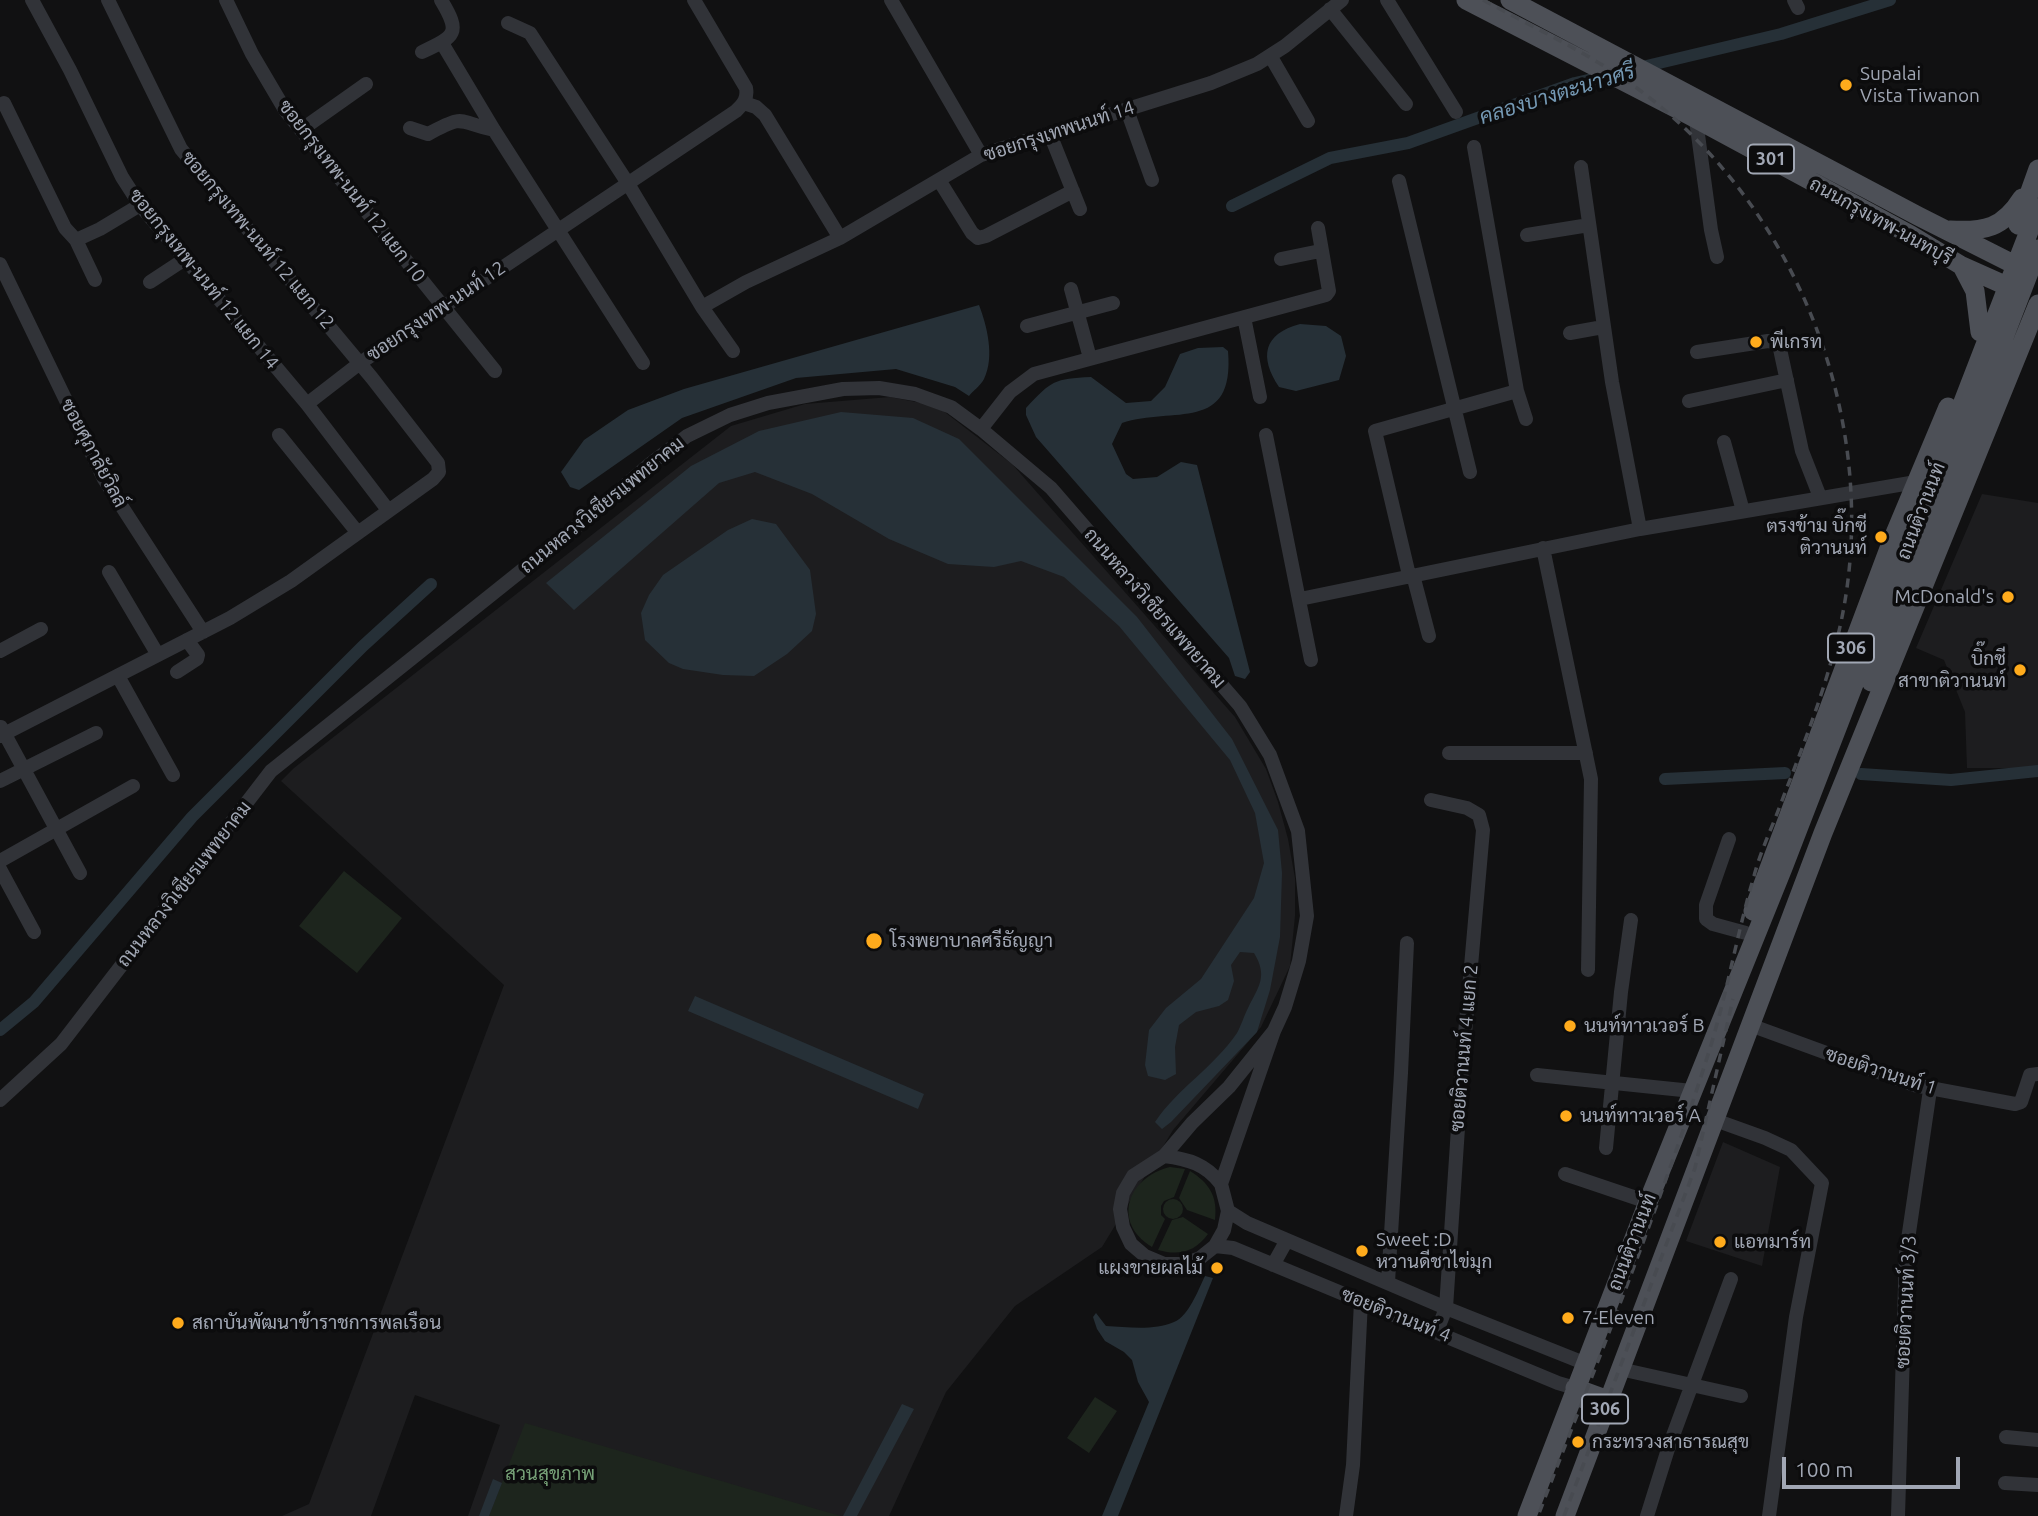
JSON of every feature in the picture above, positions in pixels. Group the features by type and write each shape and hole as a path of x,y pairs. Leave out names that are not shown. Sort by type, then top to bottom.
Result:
{"main road":[{"name":"ถนนกรุงเทพ-นนทบุรี","path":"1466,0 1630,84 1696,112 2038,277"},
{"name":"ถนนกรุงเทพ-นนทบุรี","path":"1510,0 1651,74 1696,112 1962,266 2038,302"},
{"path":"1945,230 1982,230 2004,220 2012,213 2037,173"},
{"path":"2037,173 2027,225 2038,236"},
{"name":"ถนนติวานนท์","path":"1740,970 1746,933 1770,860 1916,482 1980,332 2006,261 2032,205"},
{"name":"ถนนติวานนท์","path":"1753,1016 1790,890 2032,205"},
{"name":"ถนนติวานนท์","path":"1527,1516 1584,1363 1740,970 1881,638 2038,249"},
{"path":"1962,266 1975,291 1980,332"},
{"name":"ถนนติวานนท์","path":"1565,1516 1823,833 2038,302"},
{"path":"1980,332 1992,322 2005,321 2016,329 2019,351"},
{"path":"1575,1388 1608,1400"}],"street":[{"name":"ซอยกรุงเทพ-นนท์ 12 แยก 14","path":"32,0 70,70 122,177 139,205 307,404 388,510"},
{"name":"ซอยกรุงเทพ-นนท์ 12 แยก 12","path":"108,0 181,149 360,363"},
{"name":"ซอยกรุงเทพ-นนท์ 12 แยก 10","path":"226,0 252,54 285,110 495,371"},
{"path":"422,52 442,43 453,33 454,24 441,0"},
{"path":"694,0 746,88 744,103 757,107 765,115 840,238"},
{"name":"ซอยกรุงเทพนนท์ 14","path":"702,307 746,282 840,238 981,155 1211,83 1271,57 1342,0"},
{"path":"1388,0 1456,112"},
{"path":"894,1 981,155"},
{"path":"1330,9 1406,104"},
{"path":"508,23 530,33 627,182 702,307 733,351"},
{"path":"442,43 494,130 643,363"},
{"path":"1271,57 1308,121"},
{"path":"301,130 366,84"},
{"path":"4,103 65,228 76,240 95,280"},
{"name":"ซอยกรุงเทพ-นนท์ 12","path":"1,732 159,655 291,581 433,479 439,471 438,463 360,363 736,111 744,103"},
{"path":"1128,110 1152,180"},
{"path":"1696,112 1717,257"},
{"path":"410,128 428,134 447,123 459,120 494,130"},
{"path":"1050,134 1080,209"},
{"path":"1474,147 1517,391 1526,419"},
{"path":"1581,167 1603,327 1640,529"},
{"path":"939,180 972,233 978,238 1073,191"},
{"path":"1399,181 1470,471"},
{"path":"76,240 139,205"},
{"path":"1527,235 1589,225"},
{"path":"981,429 1010,392 1034,374 1326,295 1329,291 1318,229"},
{"path":"1281,259 1320,251"},
{"path":"150,282 185,259"},
{"name":"ซอยศุภาลัยวิลล์","path":"0,264 104,480 203,632"},
{"path":"1071,289 1090,358"},
{"path":"1027,326 1113,303"},
{"path":"1244,317 1260,397"},
{"path":"1570,333 1603,327"},
{"path":"1696,352 1768,341 1776,343 1780,349 1802,451 1820,497"},
{"path":"307,404 360,363"},
{"path":"1689,401 1787,380"},
{"name":"ถนนหลวงวิเชียรแพทยาคม","path":"0,1100 61,1044 271,771 687,436 730,415 768,403 843,389 879,388 915,394 951,407 1051,488 1240,706 1270,755 1297,831 1307,916 1299,961 1285,1007 1274,1031 1221,1184"},
{"path":"1429,636 1375,431 1517,391"},
{"path":"279,435 358,533"},
{"path":"1266,435 1311,660"},
{"path":"1724,442 1743,511"},
{"path":"1300,599 1640,529 1916,482"},
{"path":"1543,548 1591,779 1588,970"},
{"path":"109,572 159,655"},
{"path":"0,651 41,628"},
{"path":"177,672 197,659 198,655 187,640"},
{"path":"118,676 173,775"},
{"path":"1,732 80,873"},
{"path":"0,781 96,733"},
{"path":"1449,752 1586,753"},
{"path":"0,861 133,786"},
{"name":"ซอยติวานนท์ 4 แยก 2","path":"1431,800 1467,808 1479,815 1483,830 1462,1068 1446,1308 1437,1331"},
{"path":"1729,839 1706,905 1706,919 1746,933"},
{"path":"0,869 34,932"},
{"path":"1606,1148 1630,920"},
{"path":"1388,1282 1407,943"},
{"name":"ซอยติวานนท์ 1","path":"1753,1016 1930,1090 2015,1104 2021,1102 2030,1075 2038,1074"},
{"name":"ถนนหลวงวิเชียรแพทยาคม","path":"1215,1246 1200,1258 1183,1264 1164,1264 1145,1256 1131,1244 1122,1227 1120,1209 1124,1192 1133,1177 1164,1156 1192,1123 1229,1087 1274,1031"},
{"path":"1537,1075 1692,1091"},
{"name":"ซอยติวานนท์ 3/3","path":"1898,1516 1906,1253 1930,1090"},
{"path":"1715,1120 1791,1150 1822,1183 1796,1317 1769,1516"},
{"path":"1164,1156 1183,1158 1201,1165 1221,1184 1228,1211 1224,1230 1215,1246"},
{"path":"1564,1174 1648,1202"},
{"name":"ซอยติวานนท์ 4","path":"1228,1211 1247,1223 1446,1308 1584,1363"},
{"path":"1273,1265 1287,1240"},
{"name":"ซอยติวานนท์ 4","path":"1215,1246 1233,1248 1575,1388"},
{"path":"1647,1516 1668,1448 1731,1279"},
{"path":"1346,1516 1353,1465 1361,1301"},
{"path":"1620,1369 1741,1396"},
{"path":"2006,1437 2038,1440"},
{"path":"2005,1483 2038,1485"}],"shaded area":[{"path":"979,305 987,332 989,361 984,379 969,396 955,387 896,369 796,378 682,418 579,490 570,487 561,472 584,440 628,410 684,389"},
{"path":"1300,324 1326,326 1341,336 1346,356 1339,380 1296,391 1279,387 1269,366 1268,348 1278,334"},
{"path":"1223,347 1228,351 1228,377 1222,395 1211,406 1197,412 1141,418 1122,423 1112,444 1126,474 1133,479 1157,477 1181,462 1197,465 1250,672 1245,679 1235,676 1229,658 1036,437 1026,415 1026,408 1048,386 1069,379 1091,377 1126,403 1151,401 1165,387 1180,354 1198,348"},
{"name":"โรงพยาบาลศรีธัญญา","path":"890,397 937,406 1012,464 1235,717 1266,769 1288,839 1295,878 1295,916 1290,966 1261,1027 1173,1130 1102,1247 1015,1306 946,1392 889,1516 468,1516 500,1425 415,1395 371,1516 282,1516 309,1504 504,985 281,781 294,768 731,426 805,404"},
{"path":"841,412 913,418 959,439 1137,617 1232,739 1278,830 1282,873 1280,937 1270,990 1257,1032 1162,1129 1155,1122 1164,1110 1218,1057 1238,1030 1260,981 1261,968 1254,953 1240,952 1231,965 1234,981 1228,1000 1219,1006 1196,1012 1179,1025 1175,1047 1176,1074 1165,1080 1148,1076 1145,1065 1149,1030 1166,1008 1201,979 1254,898 1264,863 1255,813 1230,760 1119,626 1064,577 1021,561 994,567 948,564 889,539 812,494 755,472 719,483 574,610 546,583 691,466 759,431"},
{"path":"1982,494 2038,503 2038,768 1967,768 1965,712 1944,660 1916,648"},
{"path":"752,519 776,524 810,570 816,614 812,631 787,654 754,676 683,669 669,663 645,640 641,613 649,595 663,575 728,530"},
{"path":"695,996 924,1094 918,1109 688,1011"},
{"path":"1723,1142 1780,1167 1762,1266 1686,1241"},
{"path":"1205,1276 1213,1278 1118,1516 1102,1516 1149,1402 1138,1382 1132,1360 1105,1341 1093,1317 1096,1313 1106,1326 1166,1325 1179,1319 1189,1308"},
{"path":"902,1404 914,1409 857,1516 843,1516"},
{"path":"493,1479 502,1483 489,1516 479,1516"}],"green space":[{"path":"344,871 402,918 357,973 299,926"},
{"path":"1170,1167 1185,1169 1174,1197 1164,1201 1161,1206 1161,1215 1165,1219 1152,1247 1139,1237 1132,1225 1130,1201 1144,1180 1155,1172"},
{"path":"1190,1171 1211,1191 1216,1211 1215,1220 1187,1210 1179,1198"},
{"path":"1173,1199 1180,1202 1183,1209 1180,1216 1173,1219 1166,1216 1163,1209 1166,1202"},
{"path":"1183,1217 1208,1234 1198,1245 1186,1251 1173,1253 1158,1250 1172,1220"},
{"path":"1095,1397 1117,1411 1089,1453 1067,1438"},
{"name":"สวนสุขภาพ","path":"525,1423 823,1511 841,1516 489,1516"}],"waterway":[{"name":"คลองบางตะนาวศรี","path":"1638,68 1781,34 1890,0"},
{"name":"คลองบางตะนาวศรี","path":"1232,206 1330,158 1408,143 1575,83 1610,75"},
{"path":"0,1030 34,1002 192,817 363,646 431,584"},
{"path":"1861,774 1951,780 2038,771"},
{"path":"1665,779 1785,773"}],"railway":[{"path":"1483,0 1575,49 1641,91 1715,159 1760,218 1797,283 1825,353 1843,425 1851,499 1849,574 1835,647 1822,691 1756,869 1713,1038 1687,1119 1538,1516"},
{"path":"1564,1516 1695,1168 1733,999"}],"place":[{"name":"Supalai Vista Tiwanon","path":"1846,85"},
{"name":"พีเกรท","path":"1756,342"},
{"name":"ตรงข้าม บิ๊กซี ติวานนท์","path":"1881,537"},
{"name":"McDonald's","path":"2008,597"},
{"name":"บิ๊กซี สาขาติวานนท์","path":"2020,670"},
{"name":"โรงพยาบาลศรีธัญญา","path":"874,941"},
{"name":"นนท์ทาวเวอร์ B","path":"1570,1026"},
{"name":"นนท์ทาวเวอร์ A","path":"1566,1116"},
{"name":"แอทมาร์ท","path":"1720,1242"},
{"name":"Sweet :D หวานดีชาไข่มุก","path":"1362,1251"},
{"name":"แผงขายผลไม้","path":"1217,1268"},
{"name":"7-Eleven","path":"1568,1318"},
{"name":"สถาบันพัฒนาข้าราชการพลเรือน","path":"178,1323"},
{"name":"กระทรวงสาธารณสุข","path":"1578,1442"}]}
